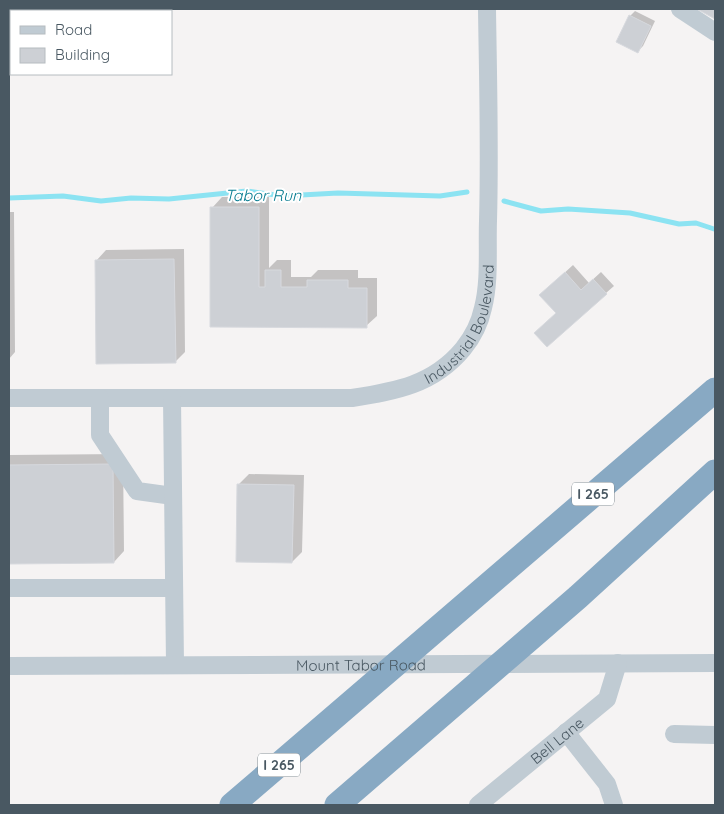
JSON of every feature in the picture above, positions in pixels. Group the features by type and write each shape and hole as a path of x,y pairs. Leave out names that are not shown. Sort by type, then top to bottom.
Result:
{"highway":[{"name":"I 265","path":"232,805 715,390"},
{"path":"337,805 578,597 715,472"}],"street":[{"name":"Industrial Boulevard","path":"9,398 352,398 395,392 434,375 464,348 483,309 487,286 489,155 487,9"},
{"path":"680,9 715,32"},
{"path":"100,398 100,435 137,491 173,496"},
{"path":"172,398 175,664"},
{"path":"9,588 174,588"},
{"name":"Bell Lane","path":"478,805 607,699 618,662"},
{"name":"Mount Tabor Road","path":"9,666 715,663"},
{"path":"566,732 607,784 614,805"},
{"path":"674,734 715,735"}],"building":[{"path":"697,9 715,9 715,19"},
{"path":"629,15 651,26 638,53 616,42"},
{"path":"210,207 259,207 259,287 265,287 265,270 281,270 281,287 307,287 307,280 348,280 348,288 367,288 367,328 210,327"},
{"path":"174,259 176,363 96,364 95,260"},
{"path":"565,272 581,290 593,279 607,294 547,347 534,333 556,313 539,295"},
{"path":"113,464 114,563 9,564 9,465"},
{"path":"237,484 294,485 292,563 236,562"}],"waterway":[{"name":"Tabor Run","path":"9,198 63,196 101,201 131,198 169,199 247,191 283,196 338,193 440,196 467,192"},
{"name":"Tabor Run","path":"504,201 541,211 568,209 630,213 679,224 696,223 714,229"}]}
